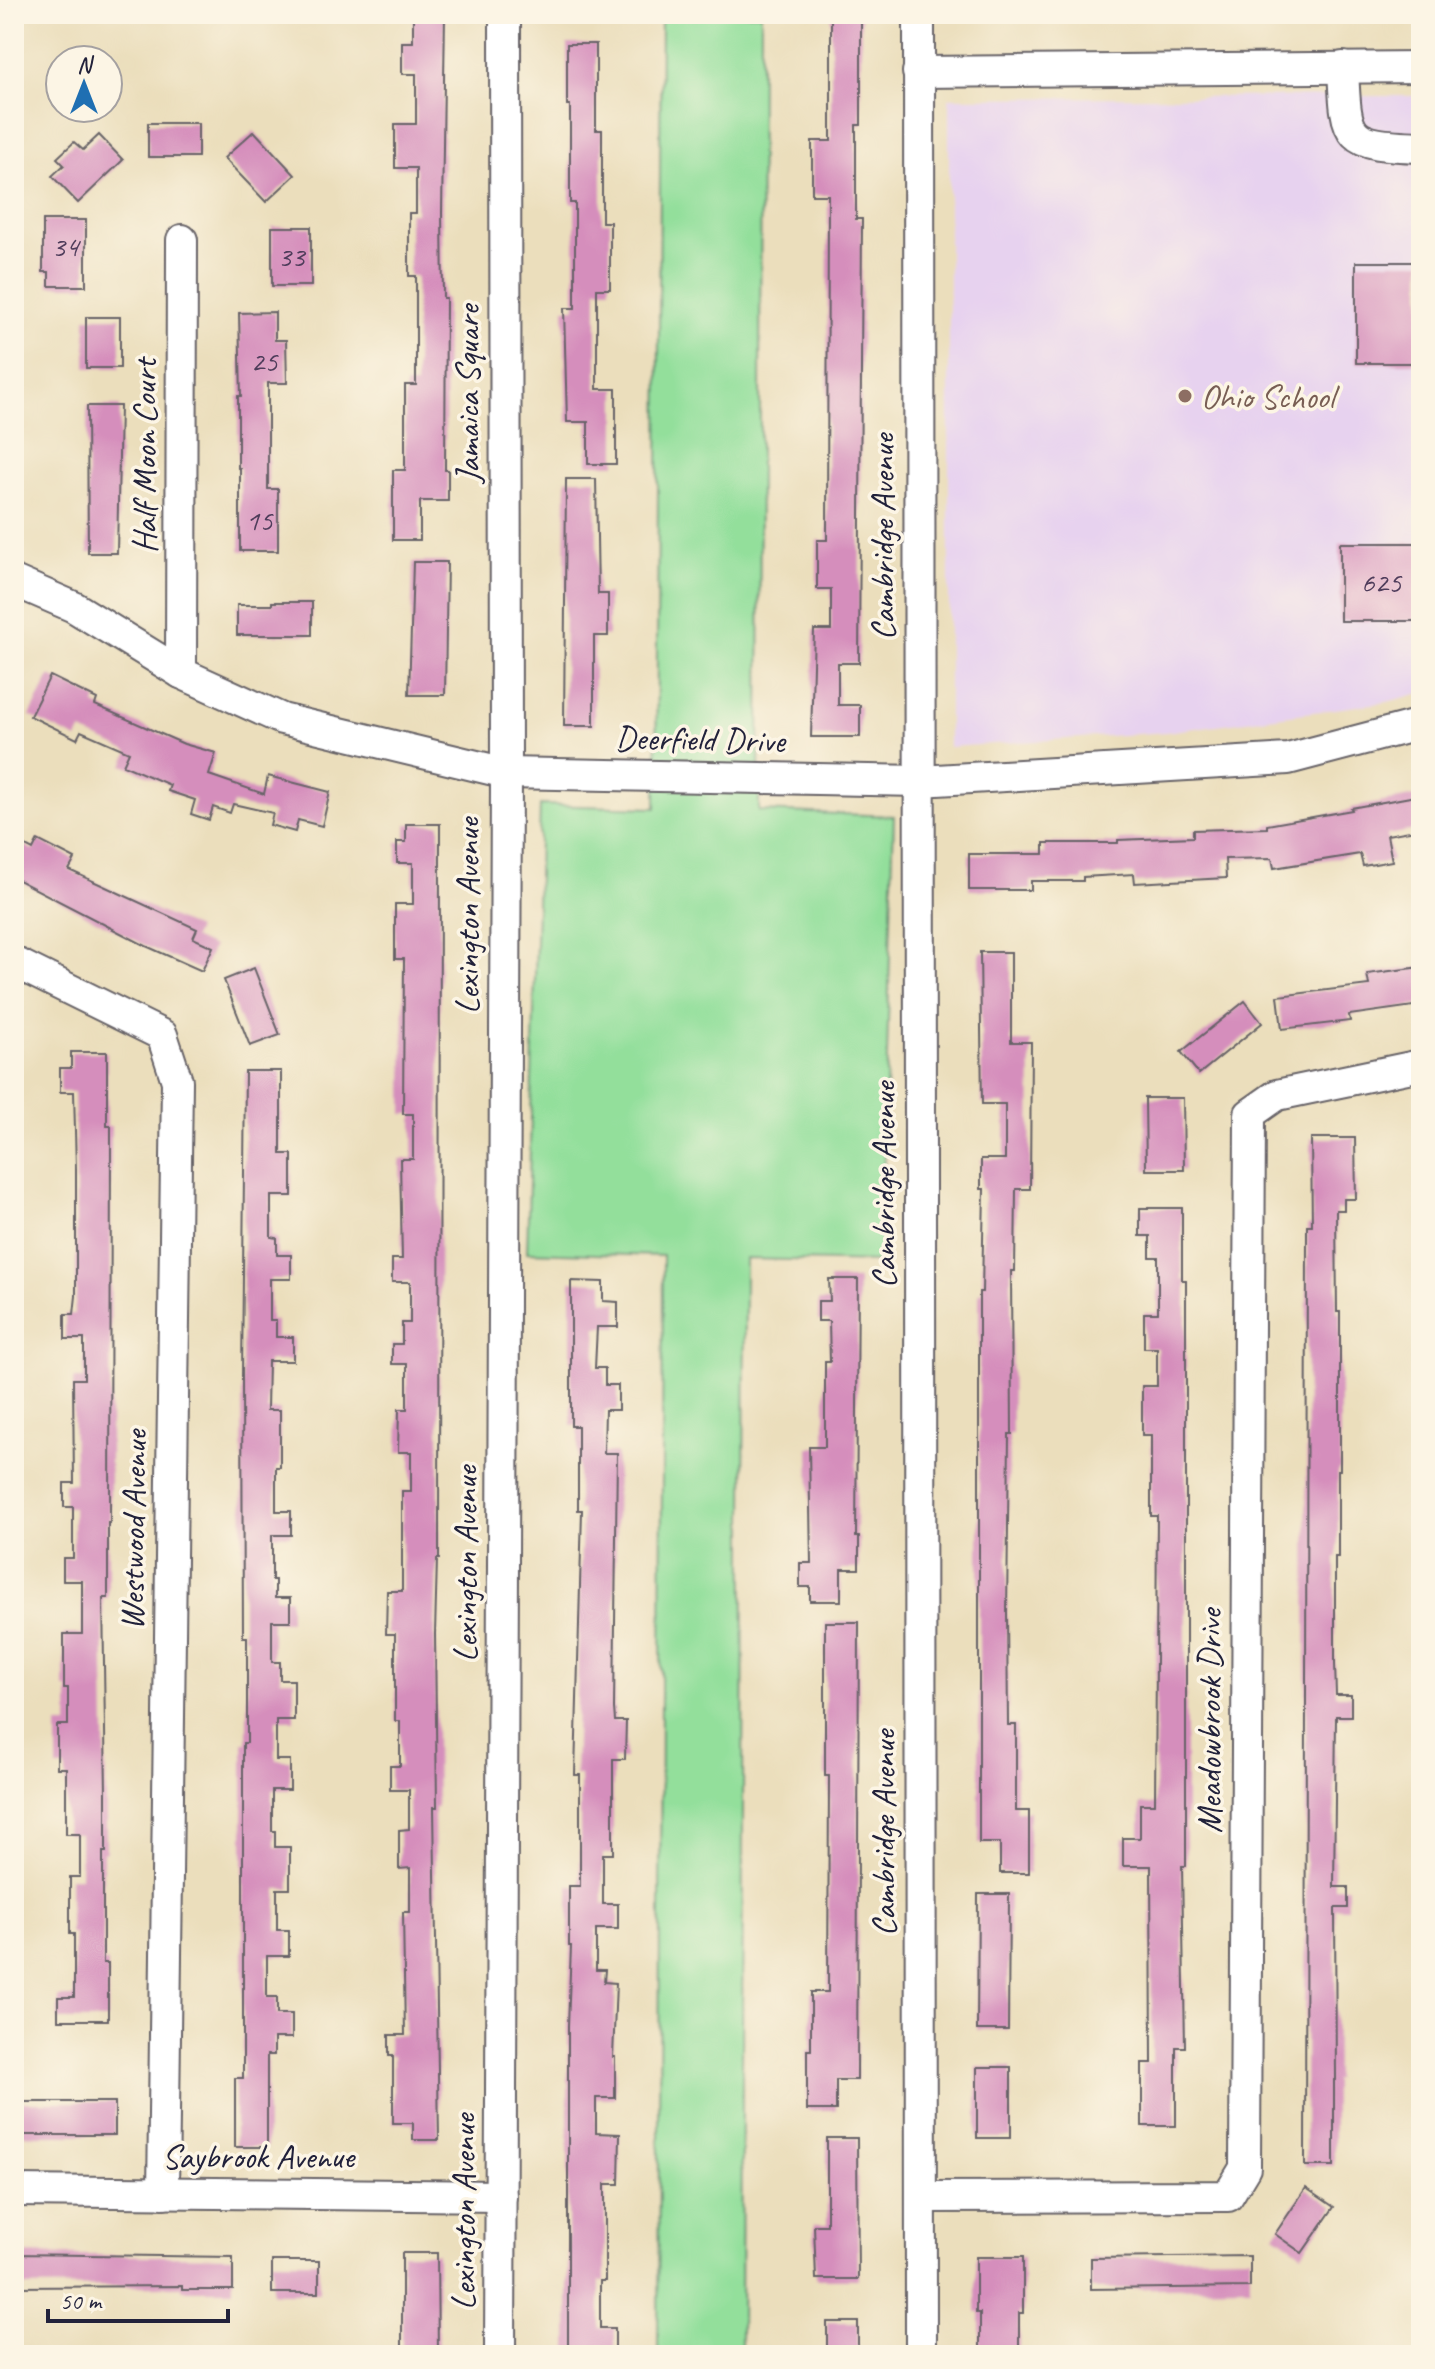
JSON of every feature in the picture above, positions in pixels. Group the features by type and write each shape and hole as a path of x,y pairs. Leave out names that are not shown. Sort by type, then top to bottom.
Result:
{"street":[{"name":"Jamaica Square","path":"505,14 506,773"},
{"name":"Cambridge Avenue","path":"919,14 921,2355"},
{"path":"1343,67 1345,115 1353,133 1374,145 1421,147"},
{"path":"918,72 1421,67"},
{"name":"Half Moon Court","path":"181,673 182,240"},
{"name":"Deerfield Drive","path":"14,581 74,607 181,673 282,719 506,773 920,781 1288,759 1421,724"},
{"name":"Lexington Avenue","path":"500,2355 506,773"},
{"name":"Westwood Avenue","path":"14,962 162,1035 177,1081 163,2193"},
{"name":"Meadowbrook Drive","path":"921,2197 1228,2196 1245,2168 1250,1114 1277,1095 1421,1065"},
{"name":"Saybrook Avenue","path":"14,2191 501,2196"}],"shaded area":[{"name":"Ohio School","path":"1421,96 1421,693 1387,702 1166,732 949,747 949,98"}],"green space":[{"path":"661,14 761,14 759,811 894,816 881,1262 745,1259 741,2355 658,2355 663,1256 527,1252 540,805 656,808"}],"building":[{"path":"413,14 445,14 442,213 448,501 420,501 420,540 393,540 393,470 405,470 405,385 416,385 416,276 409,276 409,213 416,213 416,168 395,168 395,124 416,124 416,74 402,74 402,42 413,42"},
{"path":"831,14 861,14 861,125 856,125 856,219 862,219 859,663 838,663 838,705 860,705 860,737 811,737 814,630 831,630 831,589 817,589 817,540 827,540 828,195 812,195 812,141 831,141"},
{"path":"567,44 596,44 596,130 602,130 602,222 610,222 610,289 597,289 597,389 616,389 616,464 588,464 588,422 567,422 564,308 575,308 575,203 570,203"},
{"path":"148,123 198,123 198,157 148,157"},
{"path":"254,131 295,175 266,202 224,158"},
{"path":"99,135 123,160 78,203 52,176 64,165 57,158 74,142 83,150"},
{"path":"43,220 86,220 86,286 49,286 49,272 43,272"},
{"path":"272,227 311,227 311,286 272,286"},
{"name":"Ohio School","path":"1356,262 1421,262 1421,363 1356,363"},
{"path":"275,312 275,340 286,340 287,383 268,383 268,489 278,489 278,551 240,551 239,313"},
{"path":"86,317 120,317 120,368 86,368"},
{"path":"87,406 120,406 117,553 88,553"},
{"path":"566,479 596,479 598,594 608,594 608,636 594,636 594,726 564,726"},
{"path":"1340,543 1421,543 1421,621 1340,621"},
{"path":"413,562 447,562 445,695 409,695"},
{"path":"272,602 312,602 312,635 237,635 237,605 272,605"},
{"path":"50,676 97,699 95,705 184,744 216,753 209,775 264,794 268,776 330,792 322,826 298,820 295,832 270,825 273,813 233,804 230,813 213,807 209,820 191,814 195,800 168,791 170,785 123,765 129,752 81,731 77,739 30,716"},
{"path":"1421,795 1421,829 1387,835 1392,861 1363,866 1360,854 1274,868 1272,858 1225,859 1226,878 1135,883 1134,874 1083,877 1083,881 1031,881 1031,890 969,890 969,854 1044,854 1044,843 1118,843 1118,840 1193,837 1193,830 1267,828 1267,825"},
{"path":"406,824 440,824 439,1559 435,1634 437,1807 434,1807 439,2140 413,2140 413,2123 393,2123 393,2056 389,2056 389,2035 405,2035 403,1912 410,1912 410,1868 399,1869 399,1830 409,1829 409,1790 390,1790 390,1766 400,1766 400,1721 395,1721 395,1634 386,1634 387,1591 402,1591 402,1491 411,1491 411,1452 398,1452 399,1409 407,1409 407,1364 392,1364 392,1344 402,1344 402,1323 410,1323 410,1282 392,1282 392,1259 402,1259 400,1159 413,1159 413,1114 403,1114 404,959 395,959 395,904 413,904 413,863 397,863 397,842 406,842"},
{"path":"14,840 33,850 38,840 75,859 69,870 197,929 193,938 213,947 202,971 146,946 14,878"},
{"path":"980,952 1011,952 1011,1042 1031,1042 1030,1189 1016,1189 1015,1271 1011,1271 1012,1434 1009,1434 1007,1613 1008,1725 1016,1725 1016,1811 1029,1811 1029,1873 1000,1873 1000,1843 979,1843 979,1292 982,1292 984,1189 981,1189 981,1159 1005,1159 1005,1104 982,1104"},
{"path":"1421,967 1421,1005 1349,1015 1350,1021 1282,1029 1278,996 1369,985 1367,974"},
{"path":"254,968 280,1035 250,1046 224,980"},
{"path":"1245,1001 1262,1023 1199,1074 1181,1052"},
{"path":"71,1052 107,1052 107,1126 111,1126 110,1523 108,1598 103,1598 106,1852 103,1852 103,1963 108,1963 108,2020 58,2020 58,1997 74,1997 70,1877 80,1877 80,1834 66,1834 66,1768 57,1768 57,1725 68,1725 64,1634 82,1634 82,1581 63,1581 63,1558 73,1558 73,1507 64,1507 64,1483 74,1483 73,1379 84,1379 84,1339 65,1339 65,1314 74,1314 76,1296 76,1169 74,1092 60,1092 60,1068 71,1068"},
{"path":"245,1071 281,1071 281,1154 292,1154 292,1196 271,1196 271,1237 277,1238 277,1255 291,1255 291,1279 270,1279 270,1320 276,1320 276,1337 293,1337 293,1361 268,1361 267,1410 280,1410 276,1511 291,1511 291,1535 272,1535 275,1598 290,1598 290,1621 272,1621 272,1662 280,1662 280,1680 294,1680 294,1720 276,1720 276,1760 290,1760 290,1790 272,1790 275,1847 290,1847 290,1889 277,1889 277,1930 289,1930 289,1956 267,1956 267,1997 277,1997 277,2014 292,2014 292,2038 274,2038 274,2055 267,2055 267,2147 235,2147 235,2078 243,2078 243,1743 247,1743 247,1637 243,1637 242,1377"},
{"path":"1145,1098 1183,1098 1184,1170 1146,1170"},
{"path":"1311,1138 1355,1138 1356,1199 1344,1199 1344,1210 1336,1210 1337,1312 1340,1312 1340,1470 1338,1557 1335,1557 1335,1664 1336,1695 1351,1695 1351,1716 1336,1716 1334,1887 1348,1887 1348,1908 1335,1908 1334,2166 1305,2166 1307,1225 1312,1225"},
{"path":"1140,1208 1182,1208 1182,1280 1186,1280 1186,1866 1182,1866 1185,2047 1176,2047 1176,2126 1142,2126 1142,2063 1152,2063 1151,1866 1123,1866 1123,1838 1140,1838 1140,1804 1155,1804 1157,1516 1151,1516 1151,1435 1142,1435 1142,1386 1157,1386 1157,1348 1144,1348 1144,1313 1158,1313 1158,1257 1150,1257 1150,1236 1140,1236"},
{"path":"829,1279 858,1279 856,1537 859,1537 859,1569 841,1569 841,1601 810,1601 810,1587 800,1587 800,1563 811,1563 809,1447 825,1447 825,1362 830,1362 829,1321 818,1321 818,1301 830,1301"},
{"path":"571,1281 603,1282 603,1301 618,1302 618,1327 597,1327 595,1368 605,1368 605,1385 618,1385 618,1410 605,1410 604,1453 617,1453 614,1708 615,1721 626,1721 625,1759 613,1759 613,1854 603,1854 603,1904 618,1904 618,1929 596,1929 596,1970 605,1970 604,1982 616,1983 615,2098 596,2098 596,2133 620,2134 619,2184 605,2184 605,2281 600,2281 600,2328 615,2328 615,2350 593,2350 593,2355 568,2355 569,1886 580,1886 580,1775 575,1775 582,1510 578,1510 578,1426 571,1426"},
{"path":"825,1622 859,1622 857,2080 836,2080 836,2110 807,2110 811,1992 828,1992 829,1776 825,1776"},
{"path":"978,1894 1009,1894 1008,2030 977,2030"},
{"path":"977,2067 1011,2067 1011,2138 977,2138"},
{"path":"14,2102 115,2102 115,2135 14,2135"},
{"path":"827,2138 857,2138 858,2279 816,2279 814,2225 827,2225"},
{"path":"1306,2188 1334,2207 1302,2253 1275,2234"},
{"path":"402,2253 437,2253 438,2355 402,2355"},
{"path":"14,2254 233,2257 233,2290 182,2290 182,2286 14,2287"},
{"path":"1250,2256 1250,2287 1091,2289 1091,2258"},
{"path":"976,2257 1023,2257 1019,2355 980,2355"},
{"path":"272,2261 319,2261 319,2293 272,2293"},
{"path":"827,2322 858,2322 858,2355 827,2355"}],"place":[{"name":"Ohio School","path":"1185,396"}]}
